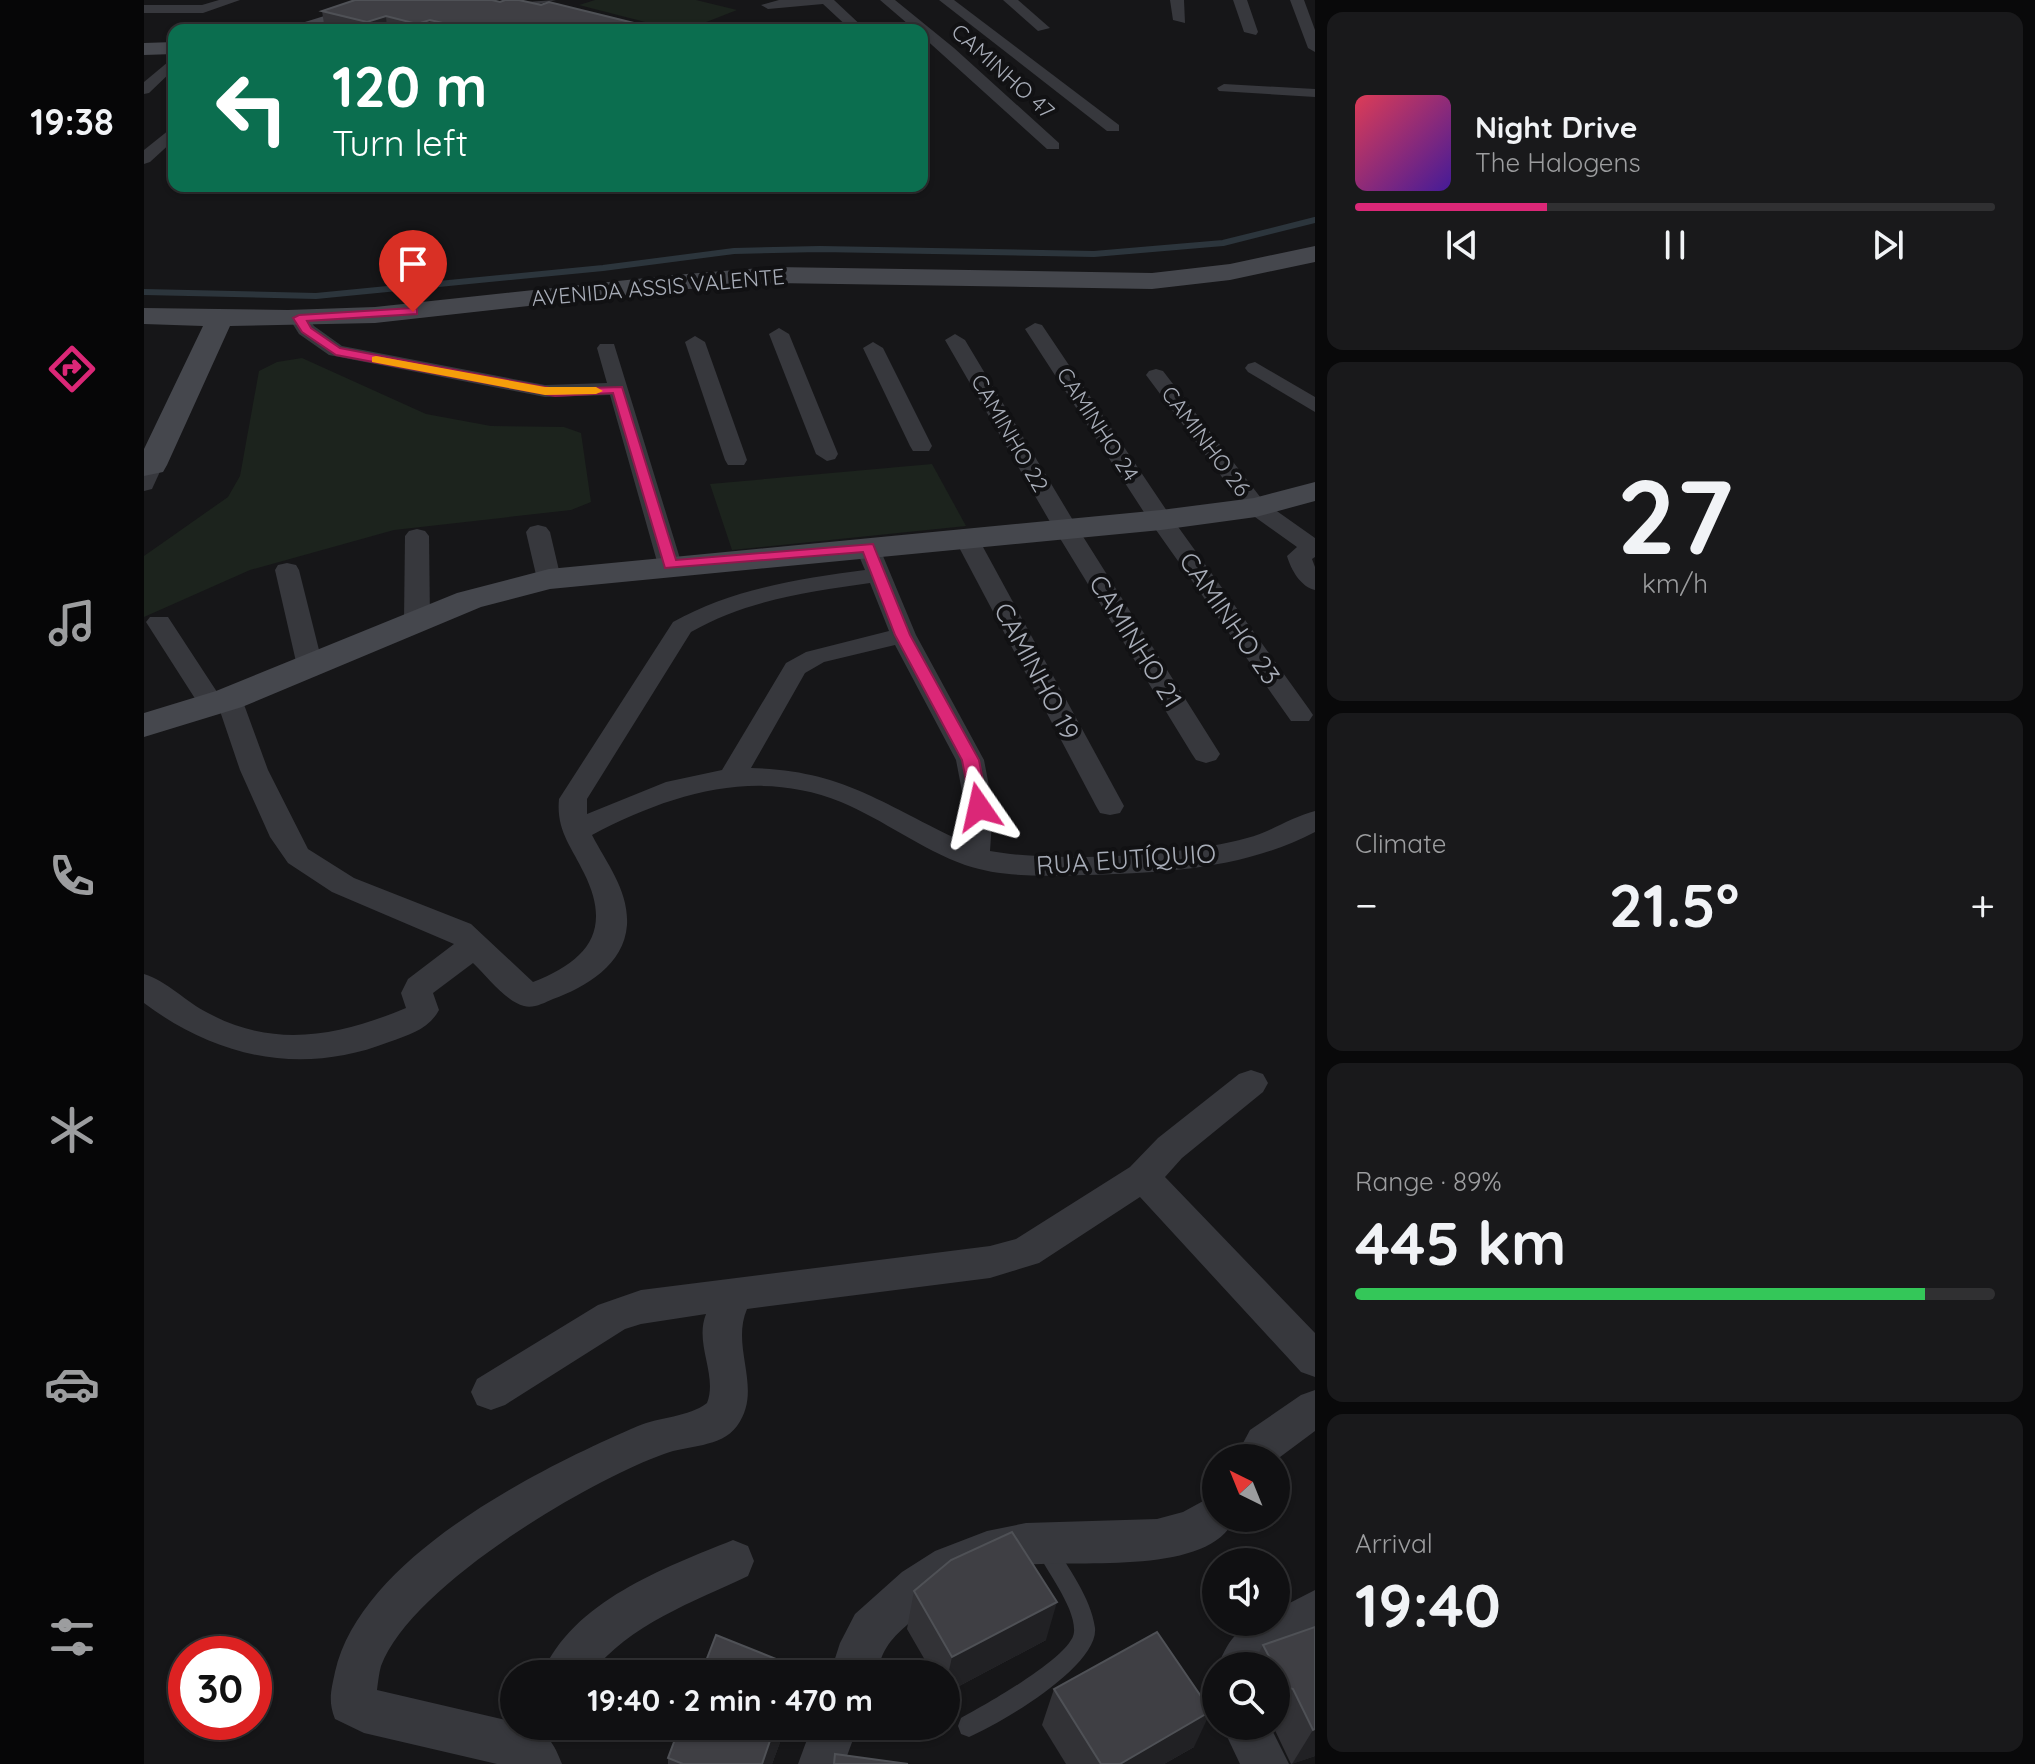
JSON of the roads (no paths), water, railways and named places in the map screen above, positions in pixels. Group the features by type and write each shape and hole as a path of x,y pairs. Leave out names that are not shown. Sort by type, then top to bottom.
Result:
{"main road":[{"path":"317,24 386,1"},
{"path":"144,49 168,48"},
{"name":"AVENIDA ASSIS VALENTE","path":"144,316 299,318 401,313 713,278 774,275 1161,281 1230,272 1315,254"},
{"path":"147,472 220,318"},
{"path":"144,725 220,702 469,600 549,579 670,565 873,561 965,536 1161,520 1256,507 1315,491"}],"street":[{"path":"144,9 203,9 233,0"},
{"path":"490,0 509,7 549,0"},
{"path":"768,5 824,0 852,24"},
{"name":"CAMINHO 47","path":"887,0 914,24"},
{"path":"946,0 1113,128"},
{"path":"1010,0 1043,28"},
{"path":"1177,0 1180,20"},
{"path":"1240,0 1251,32"},
{"path":"1297,0 1315,48"},
{"path":"495,17 511,11 509,7"},
{"name":"CAMINHO 47","path":"928,36 1053,146"},
{"path":"144,90 168,67"},
{"path":"1224,88 1315,93"},
{"path":"144,159 168,137"},
{"path":"299,318 306,330 336,351 555,392 618,389"},
{"name":"CAMINHO 24","path":"1035,329 1161,520"},
{"path":"779,334 827,454"},
{"name":"CAMINHO 22","path":"955,340 1065,527"},
{"path":"695,342 736,460"},
{"path":"607,348 670,565"},
{"path":"873,348 921,446"},
{"path":"1255,368 1315,406"},
{"name":"CAMINHO 26","path":"1156,375 1256,507 1314,549"},
{"name":"CAMINHO 23","path":"1161,520 1300,715"},
{"name":"CAMINHO 21","path":"1065,527 1206,754"},
{"path":"538,532 549,579"},
{"path":"417,536 417,621"},
{"name":"CAMINHO 19","path":"965,536 1110,806"},
{"path":"1314,549 1299,556 1299,561 1315,583"},
{"path":"159,622 220,702 285,837 298,856 343,885 460,932 528,996 564,984 594,965 610,936 611,915 604,884 575,832 571,809 578,788 682,627 707,613 873,561 903,635 970,760 979,807 975,857"},
{"path":"287,570 310,666"},
{"path":"732,777 795,668 815,657 903,635"},
{"name":"RUA EUTÍQUIO","path":"575,832 628,804 661,792 732,777 764,775 823,785 975,857 1027,866 1128,863 1220,855 1291,835 1315,820"},
{"path":"144,986 204,1028 243,1044 284,1048 352,1042 419,1016 423,1010 417,993 419,987 476,944"},
{"path":"491,1392 571,1340 612,1317 641,1307 1012,1258 1042,1243 1143,1177 1170,1148 1251,1083"},
{"path":"1143,1177 1315,1360"},
{"path":"535,1746 364,1710 351,1703 351,1688 365,1648 397,1600 458,1549 538,1494 661,1435 706,1425 720,1417 729,1400 721,1330 735,1294"},
{"path":"1263,1444 1315,1408"},
{"path":"857,1660 865,1636 915,1587 954,1563 1003,1546 1042,1542 1131,1543 1179,1535 1202,1524"},
{"path":"574,1660 592,1639 622,1618 733,1561"},
{"path":"1250,1652 1315,1612"},
{"path":"821,1764 830,1740"},
{"path":"1253,1740 1266,1764"}],"lane":[{"path":"969,1726 1069,1661 1082,1645 1085,1632 1072,1598 1042,1542"}],"waterway":[{"path":"144,292 316,296 603,268 734,251 820,249 1094,254 1223,243 1315,220"}]}
